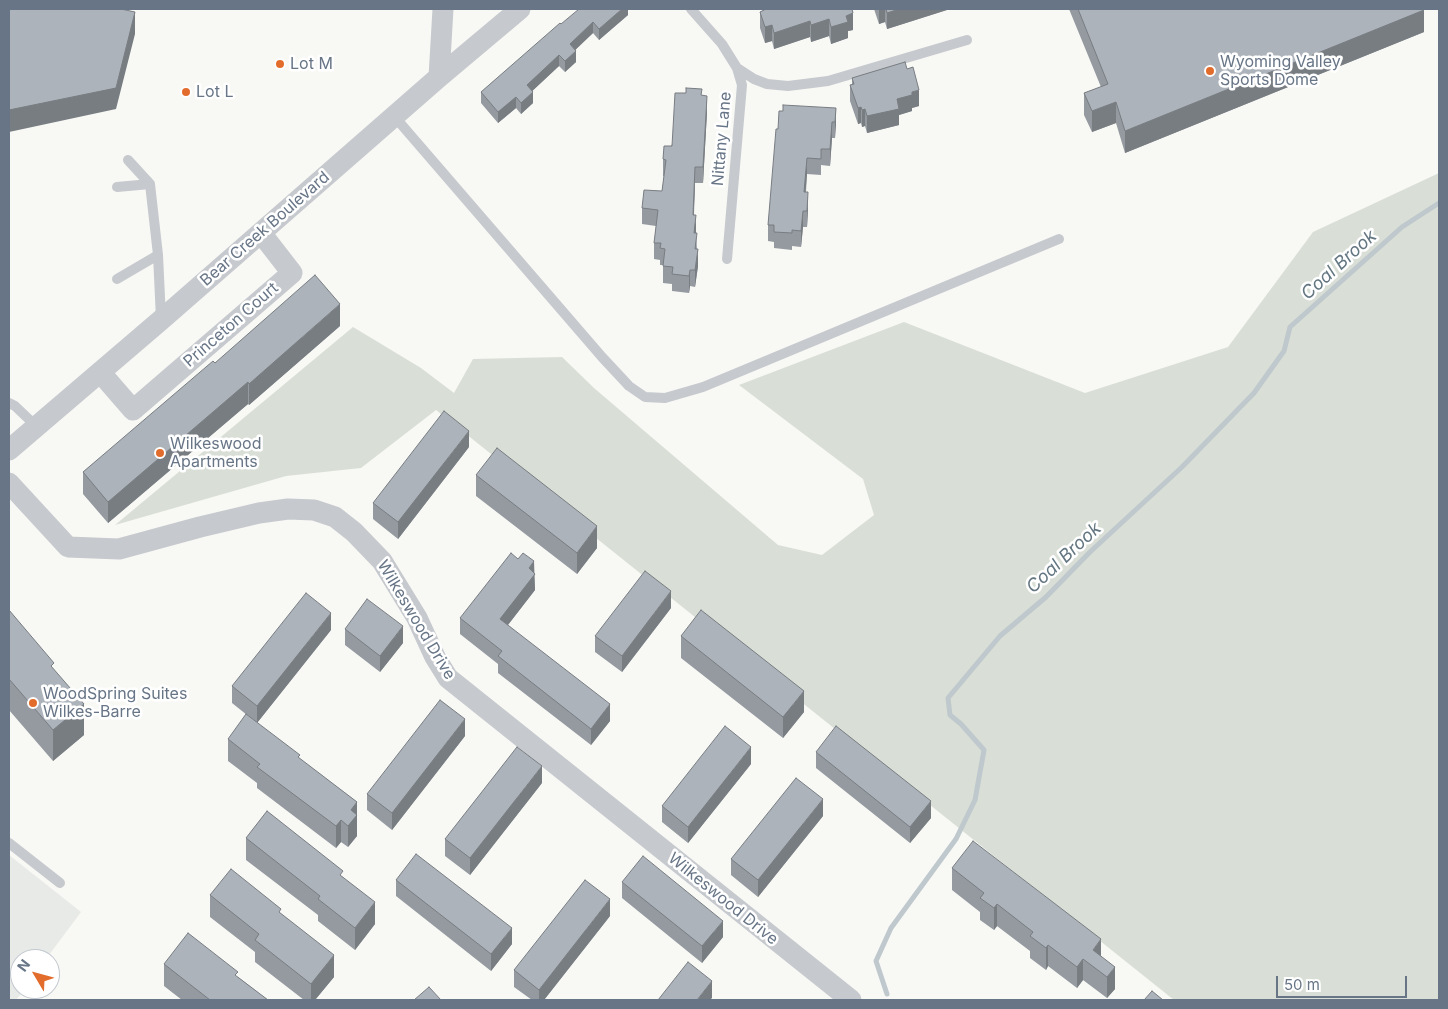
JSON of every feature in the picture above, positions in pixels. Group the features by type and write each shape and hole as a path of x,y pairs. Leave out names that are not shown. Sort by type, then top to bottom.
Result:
{"street":[{"path":"439,77 443,9"},
{"name":"Bear Creek Boulevard","path":"9,450 162,320 394,116 520,9"},
{"name":"Princeton Court","path":"100,372 133,410 292,273 261,233"},
{"name":"Wilkeswood Drive","path":"9,483 68,547 119,549 208,525 259,513 288,509 314,510 334,517 354,532 382,561 417,618 434,657 448,678 850,1000"}],"lane":[{"name":"Nittany Lane","path":"691,9 722,44 737,68 742,86 726,259"},
{"path":"737,68 754,79 767,84 788,86 828,81 967,40"},
{"path":"394,116 602,357 629,386 645,397 665,398 703,387 1059,239"},
{"path":"128,160 150,184 158,255 162,320"},
{"path":"117,187 150,184"},
{"path":"117,279 158,255"},
{"path":"9,403 15,406 36,426"},
{"path":"9,843 60,883"}],"shaded area":[{"path":"1439,173 1439,1000 1174,1000 436,410 361,468 286,476 115,525 353,327 421,368 454,393 473,359 562,357 594,388 778,545 822,555 874,515 863,479 739,385 904,322 1085,393 1228,347 1313,232"},
{"path":"9,855 81,912 53,949 10,949 10,999 17,999 9,1000"}],"building":[{"path":"9,9 121,9 135,12 116,88 9,110"},
{"path":"579,9 622,9 599,29 593,22 570,44 576,51 565,61 559,55 527,85 533,92 521,103 516,97 498,112 481,92 560,23"},
{"path":"766,9 852,9 853,13 846,16 848,22 831,27 829,19 811,25 810,21 774,33 772,25 765,27 760,12"},
{"path":"886,9 899,9 887,13"},
{"name":"Wyoming Valley Sports Dome","path":"1078,9 1424,10 1125,131 1116,102 1092,111 1084,93 1108,84"},
{"path":"905,62 907,69 913,67 919,90 912,92 912,95 897,99 899,109 867,116 865,109 858,108 850,85 854,84 852,78"},
{"path":"686,88 702,89 701,95 707,96 703,167 695,167 693,215 696,215 694,233 697,233 695,249 698,249 695,270 690,270 689,276 672,274 673,267 663,266 665,249 660,248 661,243 654,243 658,210 642,208 644,190 662,191 666,160 663,159 664,146 672,146 675,93 686,93"},
{"path":"783,105 836,108 835,122 832,122 830,149 821,149 821,159 807,158 804,192 808,192 807,211 803,211 801,231 792,230 792,233 774,232 774,225 768,225 776,129 778,129 779,111 783,111"},
{"path":"315,275 340,304 249,384 248,382 108,502 83,472 213,361 215,363"},
{"path":"444,411 469,431 398,522 373,503"},
{"path":"497,448 597,526 577,553 476,475"},
{"path":"511,553 518,559 523,553 534,561 529,568 535,574 500,619 610,704 591,729 498,656 502,651 460,618"},
{"path":"645,571 671,591 622,656 595,636"},
{"path":"306,593 331,613 257,706 232,686"},
{"path":"367,599 403,626 380,656 345,629"},
{"path":"9,610 54,663 51,666 84,704 53,730 9,679"},
{"path":"701,610 804,691 783,717 681,636"},
{"path":"440,700 465,719 392,813 367,794"},
{"path":"246,714 357,802 351,810 357,815 348,826 341,820 336,826 257,767 260,764 228,739"},
{"path":"725,726 751,747 688,827 662,806"},
{"path":"836,726 931,801 910,827 816,752"},
{"path":"517,747 542,766 470,858 445,839"},
{"path":"796,778 823,799 758,880 731,859"},
{"path":"267,811 343,871 340,875 375,902 355,928 318,899 320,896 246,838"},
{"path":"973,841 1101,939 1093,950 1115,967 1107,977 1083,959 1077,967 1048,945 1046,948 1030,936 1033,932 997,904 994,908 980,898 984,893 952,868"},
{"path":"416,854 512,928 491,954 396,880"},
{"path":"643,856 723,921 702,946 622,882"},
{"path":"231,869 281,909 279,912 334,955 311,984 255,940 259,934 210,895"},
{"path":"585,880 610,899 539,990 514,970"},
{"path":"188,933 238,972 235,975 268,1000 210,1000 164,964"},
{"path":"688,962 712,981 697,1000 658,1000"},
{"path":"429,987 441,1000 414,1000"},
{"path":"1152,991 1163,1000 1144,1000"}],"waterway":[{"name":"Coal Brook","path":"887,994 876,961 891,928 956,839 975,800 984,750 961,724 950,715 948,698 1000,636 1046,597 1090,552 1182,467 1254,393 1284,351 1290,327 1402,227 1439,203"}],"place":[{"name":"Lot M","path":"280,64"},
{"name":"Wyoming Valley Sports Dome","path":"1210,71"},
{"name":"Lot L","path":"186,92"},
{"name":"Wilkeswood Apartments","path":"160,453"},
{"name":"WoodSpring Suites Wilkes-Barre","path":"33,703"}]}
